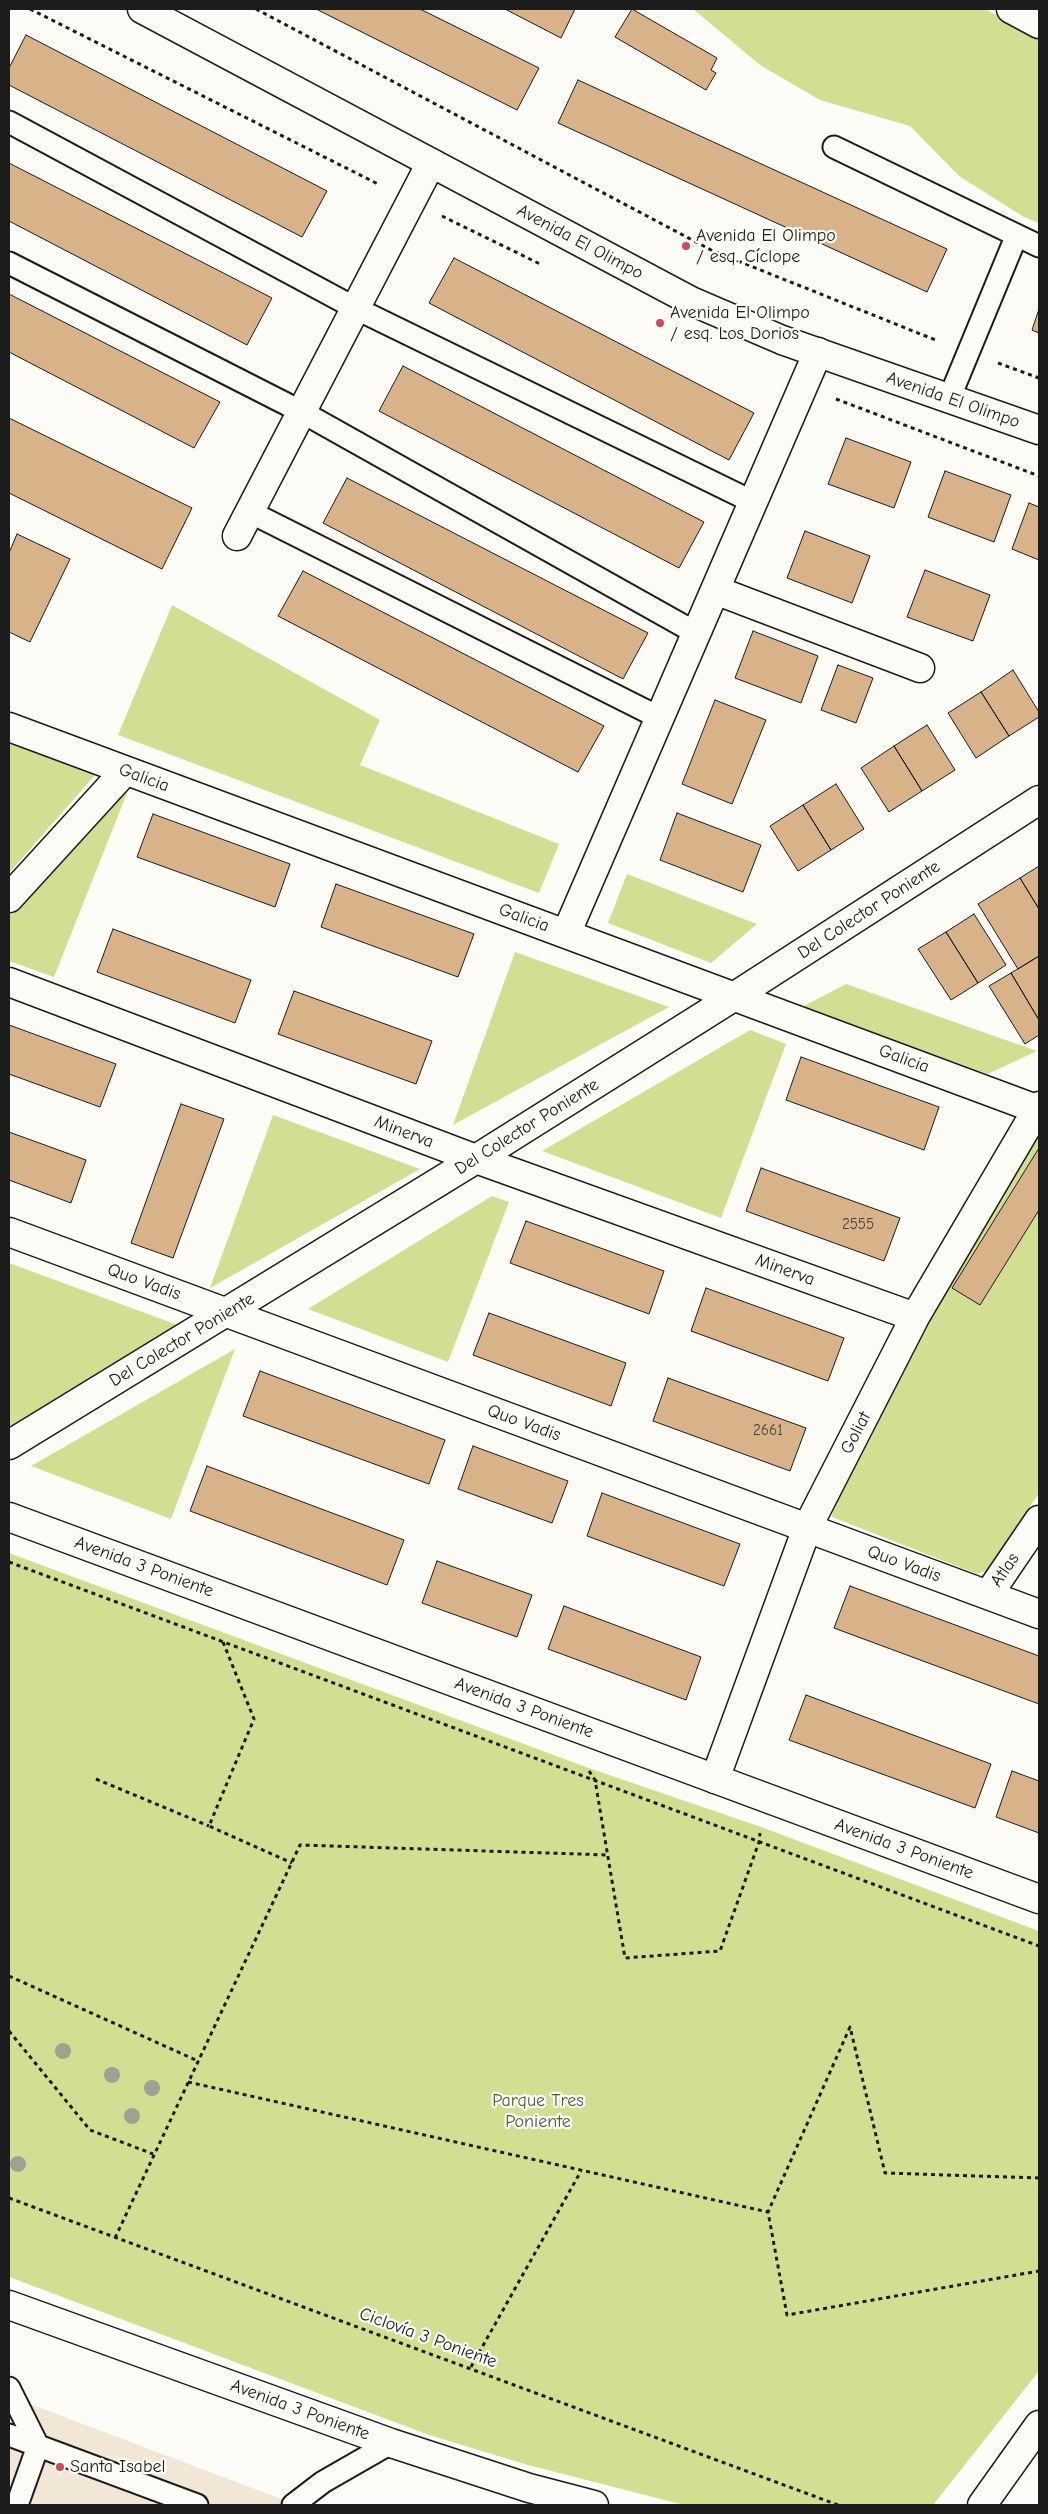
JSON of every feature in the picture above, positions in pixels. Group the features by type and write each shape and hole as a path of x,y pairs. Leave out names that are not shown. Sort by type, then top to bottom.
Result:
{"street":[{"name":"Avenida El Olimpo","path":"142,9 691,301 782,340 1039,430"},
{"path":"1011,9 1039,24"},
{"path":"237,536 431,163"},
{"path":"566,934 818,352"},
{"path":"715,590 920,668"},
{"name":"Galicia","path":"9,727 1039,1108"},
{"path":"9,898 125,770"},
{"name":"Del Colector Poniente","path":"9,1446 476,1159 735,996 1039,800"},
{"name":"Minerva","path":"9,982 476,1159 915,1317"},
{"name":"Goliat","path":"715,1779 807,1528 915,1317 1039,1108"},
{"name":"Quo Vadis","path":"9,1232 1039,1614"},
{"name":"Avenida 3 Poniente","path":"9,1517 1039,1899"},
{"name":"Atlas","path":"988,1595 1039,1520"},
{"name":"Avenida 3 Poniente","path":"9,2305 391,2444 529,2488 594,2505"},
{"path":"982,2505 1039,2425"}],"lane":[{"path":"9,122 355,308 753,502"},
{"path":"834,147 1016,237 1039,246"},
{"path":"949,399 1016,237"},
{"path":"9,263 302,412 696,633"},
{"path":"250,512 660,718"},
{"path":"9,2388 38,2446 17,2505"},
{"path":"9,2435 196,2505"},
{"path":"293,2505 323,2482 391,2444"}],"path":[{"path":"30,9 411,200"},
{"path":"256,9 713,251 968,353 1039,378"},
{"path":"803,387 1039,476"},
{"path":"9,1562 1039,1946"},
{"path":"209,1826 254,1719 223,1642"},
{"path":"590,1733 581,1758 595,1780 625,1958 720,1951 759,1842 768,1799"},
{"path":"96,1779 292,1863"},
{"path":"115,2238 300,1846 609,1855"},
{"path":"9,1976 198,2061"},
{"path":"1039,2178 885,2173 850,2027 768,2212 787,2314 1039,2272"},
{"path":"9,2031 90,2130 154,2154"},
{"path":"188,2082 768,2212"},
{"path":"471,2367 581,2171"},
{"name":"Ciclovía 3 Poniente","path":"9,2198 471,2367 838,2505"}],"shaded area":[{"path":"9,2396 297,2505 9,2505"}],"green space":[{"path":"693,9 985,9 1039,37 1039,223 1024,217 959,176 910,126 820,100 760,65"},
{"path":"172,605 380,720 360,765 559,844 539,893 118,735"},
{"path":"9,731 103,766 9,873"},
{"path":"120,786 129,788 54,977 9,961 9,912"},
{"path":"627,874 757,924 711,963 608,923"},
{"path":"515,952 669,1007 453,1125"},
{"path":"846,984 1037,1051 988,1074 802,1007"},
{"path":"750,1030 786,1044 721,1218 542,1151"},
{"path":"273,1115 420,1169 210,1288"},
{"path":"1039,1129 1039,1493 987,1571 977,1574 832,1517 833,1501 933,1311"},
{"path":"492,1196 509,1202 448,1362 308,1309"},
{"path":"9,1263 183,1327 9,1430"},
{"path":"235,1349 171,1519 31,1466"},
{"name":"Parque Tres Poniente","path":"9,1553 586,1767 761,1827 1039,1931 1039,2371 933,2505 684,2505 528,2465 429,2435 9,2277"}],"building":[{"path":"316,9 420,9 539,68 517,110"},
{"path":"505,9 575,9 561,38"},
{"path":"632,9 717,58 711,70 716,73 706,90 615,37"},
{"path":"26,35 327,191 302,237 9,85 9,68"},
{"path":"578,80 947,249 927,292 558,123"},
{"path":"9,163 272,298 247,345 9,221"},
{"path":"454,258 754,413 729,460 429,303"},
{"path":"9,294 220,402 194,448 9,352"},
{"path":"1039,309 1039,333 1032,330"},
{"path":"403,366 704,522 679,568 379,411"},
{"path":"9,418 192,508 162,569 9,493"},
{"path":"846,438 911,462 894,508 828,484"},
{"path":"945,471 1011,495 994,542 928,517"},
{"path":"347,478 648,633 623,679 323,523"},
{"path":"1029,503 1039,507 1039,560 1012,549"},
{"path":"805,531 870,556 852,603 787,578"},
{"path":"17,534 70,559 30,642 9,632 9,553"},
{"path":"925,570 990,595 973,641 907,617"},
{"path":"303,571 604,726 578,772 278,616"},
{"path":"753,631 818,656 801,703 735,678"},
{"path":"838,665 873,678 856,723 821,710"},
{"path":"1013,670 1039,712 1039,717 1009,736 981,692"},
{"path":"981,692 1009,736 976,758 948,713"},
{"path":"715,700 766,720 732,804 682,784"},
{"path":"927,725 955,770 922,791 894,746"},
{"path":"894,746 922,791 889,812 861,768"},
{"path":"836,784 864,829 831,850 803,805"},
{"path":"803,805 831,850 798,871 770,826"},
{"path":"677,813 761,845 743,892 660,860"},
{"path":"153,814 290,864 275,907 137,857"},
{"path":"1039,866 1039,909 1020,878"},
{"path":"1020,878 1039,909 1039,956 1018,969 978,904"},
{"path":"336,884 474,934 458,977 321,927"},
{"path":"974,914 1006,965 978,983 946,932"},
{"path":"113,929 251,980 235,1023 97,972"},
{"path":"946,932 978,983 951,1000 918,949"},
{"path":"1039,956 1039,1020 1011,973"},
{"path":"1011,973 1039,1020 1039,1035 1025,1044 989,986"},
{"path":"294,991 432,1041 416,1084 278,1034"},
{"path":"9,1025 116,1064 100,1107 9,1074"},
{"path":"801,1057 939,1107 924,1150 786,1100"},
{"path":"181,1104 224,1119 173,1258 131,1243"},
{"path":"9,1132 86,1160 71,1203 9,1180"},
{"path":"1039,1148 1039,1210 980,1305 952,1288"},
{"path":"761,1168 900,1218 884,1261 746,1211"},
{"path":"526,1221 664,1271 649,1314 510,1263"},
{"path":"706,1288 844,1338 828,1381 691,1331"},
{"path":"489,1313 626,1363 611,1406 473,1355"},
{"path":"260,1371 445,1440 429,1484 243,1416"},
{"path":"668,1378 806,1428 790,1471 653,1421"},
{"path":"473,1446 568,1481 552,1523 458,1489"},
{"path":"207,1466 404,1540 387,1585 190,1511"},
{"path":"602,1493 740,1544 724,1586 587,1536"},
{"path":"437,1561 532,1595 517,1637 422,1603"},
{"path":"850,1586 1039,1656 1039,1704 834,1628"},
{"path":"564,1606 701,1657 686,1700 548,1649"},
{"path":"806,1695 991,1764 975,1808 789,1740"},
{"path":"1012,1771 1039,1781 1039,1833 996,1817"}],"place":[{"name":"Avenida El Olimpo / esq. Cíclope","path":"686,246"},
{"name":"Avenida El Olimpo / esq. Los Dorios","path":"660,323"},
{"name":"Santa Isabel","path":"60,2467"}]}
